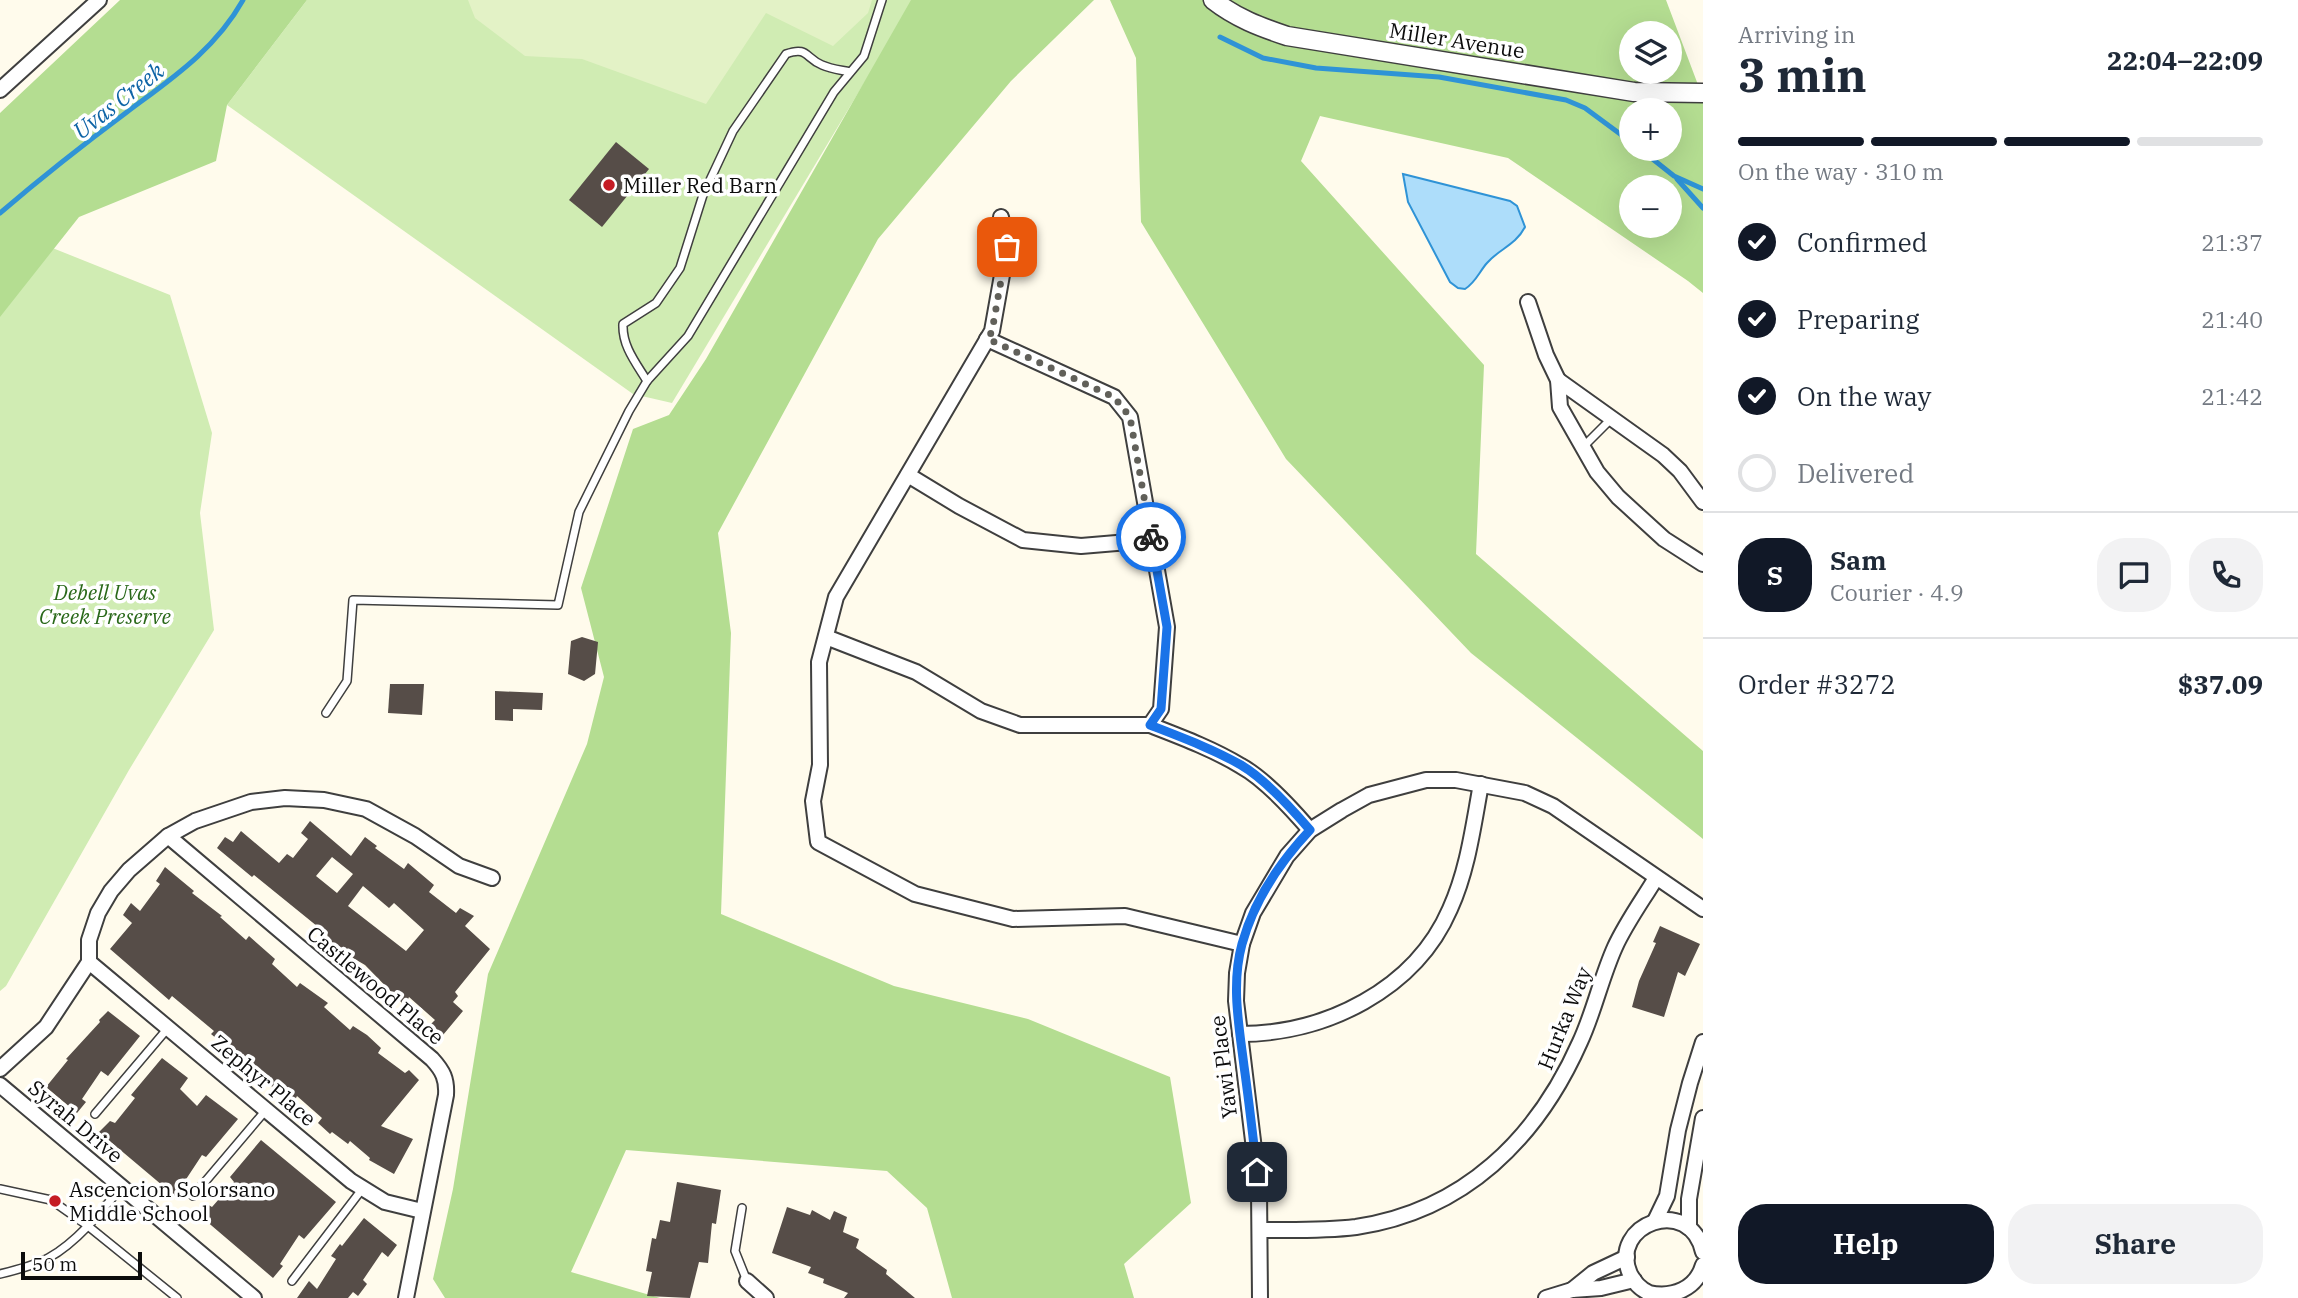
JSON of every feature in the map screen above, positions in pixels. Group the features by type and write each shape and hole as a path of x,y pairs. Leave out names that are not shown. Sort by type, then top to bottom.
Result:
{"street":[{"path":"0,90 99,0"},
{"name":"Miller Avenue","path":"1213,0 1256,26 1287,36 1634,92 1703,93"},
{"path":"1001,217 1007,247 992,331 836,597 819,662 820,765 813,801 818,842 915,894 1013,919 1125,916 1242,944"},
{"path":"1528,302 1546,355 1558,380 1560,407 1597,472 1632,511 1664,539 1703,564"},
{"path":"988,339 1114,397 1130,417 1167,627 1161,709 1150,725"},
{"path":"1558,380 1663,455 1680,471 1703,502"},
{"path":"908,475 958,506 1023,540 1081,546 1152,540"},
{"path":"826,637 916,672 981,711 1020,725 1150,725 1243,766 1292,808 1310,830"},
{"name":"Yawi Place","path":"1259,1298 1260,1230 1255,1154 1236,1002 1237,973 1242,944 1253,913 1286,856 1310,830 1370,795 1398,786 1426,780 1456,780 1481,784 1525,793 1553,806 1703,909"},
{"path":"1240,1034 1286,1029 1341,1014 1390,986 1412,966 1436,935 1450,911 1463,877 1481,784"},
{"path":"0,1069 46,1027 89,962 89,940 98,913 111,891 129,870 168,836 195,821 251,802 285,798 324,800 366,809 415,836 459,866 492,878"},
{"name":"Castlewood Place","path":"168,836 443,1071 447,1082 446,1095 406,1298"},
{"name":"Hurka Way","path":"1260,1230 1321,1230 1382,1222 1456,1192 1485,1172 1514,1146 1544,1110 1565,1076 1582,1039 1615,946 1656,878"},
{"name":"Zephyr Place","path":"89,962 351,1181 385,1202 422,1211"},
{"path":"1654,1221 1667,1196 1678,1130 1703,1042"},
{"name":"Syrah Drive","path":"0,1084 254,1298"},
{"path":"1689,1228 1689,1199 1703,1118"},
{"path":"1702,1272 1690,1293 1662,1297 1643,1290 1634,1280 1626,1257 1629,1245 1643,1226 1667,1219 1689,1228 1698,1237 1703,1252"},
{"path":"1573,1290 1593,1273 1626,1257"},
{"path":"1546,1298 1573,1290 1601,1288 1634,1280"},
{"path":"747,1281 766,1298"}],"lane":[{"path":"326,713 347,681 353,600 558,605 579,512 629,411 647,381 688,336 834,92 864,56 882,0"},
{"path":"647,381 622,336 623,324 656,303 680,268 703,195 733,131 786,54 798,50 807,53 821,65 850,72"},
{"path":"1582,448 1611,419"},
{"path":"95,1114 168,1028"},
{"path":"193,1196 266,1110"},
{"path":"0,1273 30,1266 58,1254 88,1226 122,1187"},
{"path":"292,1281 363,1188"},
{"path":"0,1189 51,1200 88,1226 177,1298"},
{"path":"741,1208 735,1251 747,1281"}],"green space":[{"path":"120,0 307,0 227,105 216,161 79,217 0,317 0,113"},
{"path":"307,0 914,0 672,403 633,394 227,105"},
{"path":"468,0 872,0 868,13 833,46 766,13 706,104 582,59 525,56 475,18"},
{"path":"911,0 1094,0 1011,81 878,239 718,533 731,633 721,914 894,986 1028,1019 1170,1077 1191,1203 1124,1264 1134,1298 952,1298 927,1208 887,1171 626,1150 571,1272 660,1298 445,1298 433,1279 453,1189 488,974 587,744 604,677 581,588 633,429 669,415 706,359"},
{"path":"1110,0 1666,0 1674,21 1619,21 1619,84 1682,84 1682,42 1703,98 1703,293 1625,238 1682,238 1682,175 1619,175 1619,234 1508,158 1320,116 1301,161 1484,365 1476,554 1703,751 1703,839 1471,653 1286,459 1141,222 1136,58"},
{"name":"Debell Uvas Creek Preserve","path":"0,227 170,295 212,433 200,513 214,630 129,770 6,986 0,991"}],"water":[{"path":"1403,174 1510,201 1517,206 1525,227 1517,239 1487,263 1469,286 1465,289 1458,288 1450,282 1408,202"}],"building":[{"name":"Miller Red Barn","path":"616,142 649,169 602,227 569,200"},
{"path":"582,637 598,642 595,674 584,681 568,674 571,641"},
{"path":"390,684 424,684 422,715 388,713"},
{"path":"495,691 543,693 542,710 513,709 513,721 495,720"},
{"path":"310,821 351,856 365,837 377,846 375,848 404,869 408,863 434,885 429,892 456,913 460,908 474,916 465,926 490,949 455,992 458,996 453,1002 463,1011 443,1035 431,1024 435,1020 409,997 405,1006 365,965 336,948 325,938 328,935 217,848 225,837 233,842 241,831 279,863 287,854 293,858 308,839 301,833","holes":["332,857 353,874 337,893 316,876","363,886 389,908 394,903 424,930 406,951 348,906"]},
{"path":"165,867 246,940 249,936 275,959 272,964 297,987 300,983 328,1003 324,1007 350,1030 353,1026 367,1035 381,1048 378,1053 405,1073 409,1070 419,1080 381,1126 413,1139 394,1174 369,1160 370,1158 350,1141 348,1144 332,1132 330,1134 318,1123 322,1118 297,1096 295,1100 279,1087 276,1090 264,1080 268,1076 225,1041 223,1044 211,1034 214,1031 172,996 169,1000 110,949 132,923 123,915 131,903 140,911 160,884 156,881"},
{"path":"1660,926 1700,944 1685,976 1678,972 1664,1017 1632,1007"},
{"path":"108,1011 140,1036 108,1076 101,1071 82,1099 86,1102 77,1113 46,1087 68,1060 66,1059"},
{"path":"162,1058 188,1078 180,1089 197,1106 206,1095 238,1119 206,1157 202,1155 175,1196 99,1132 110,1121 115,1123 135,1098 131,1095"},
{"path":"261,1140 336,1202 304,1239 299,1235 280,1264 283,1266 273,1278 198,1214 207,1204 212,1207 234,1182 230,1177"},
{"path":"677,1182 721,1190 716,1224 712,1223 708,1263 699,1262 690,1298 647,1296 652,1272 646,1271 652,1238 656,1239 660,1220 670,1222"},
{"path":"787,1207 810,1215 812,1210 830,1220 834,1211 847,1217 843,1232 859,1239 856,1248 887,1270 886,1274 915,1298 844,1298 848,1293 823,1283 824,1279 808,1273 811,1267 772,1253"},
{"path":"364,1218 397,1245 388,1257 382,1252 363,1280 367,1284 358,1296 353,1292 348,1298 297,1298 309,1281 317,1289 336,1259 331,1256"}],"waterway":[{"name":"Uvas Creek","path":"0,213 206,49 243,0"},
{"path":"1220,37 1263,58 1316,68 1439,77 1566,100 1585,108 1619,133"},
{"path":"1655,161 1674,176 1703,189"},
{"path":"1682,185 1703,208"}],"way so far":[{"path":"1007,247 992,331 988,339 1114,397 1130,417 1151,537"}],"place":[{"name":"Miller Red Barn","path":"609,185"},
{"name":"Ascencion Solorsano Middle School","path":"55,1201"}],"route":[{"path":"1151,537 1167,627 1161,709 1150,725 1243,766 1292,808 1310,830 1286,856 1253,913 1242,944 1237,973 1236,1002 1257,1172"}]}
